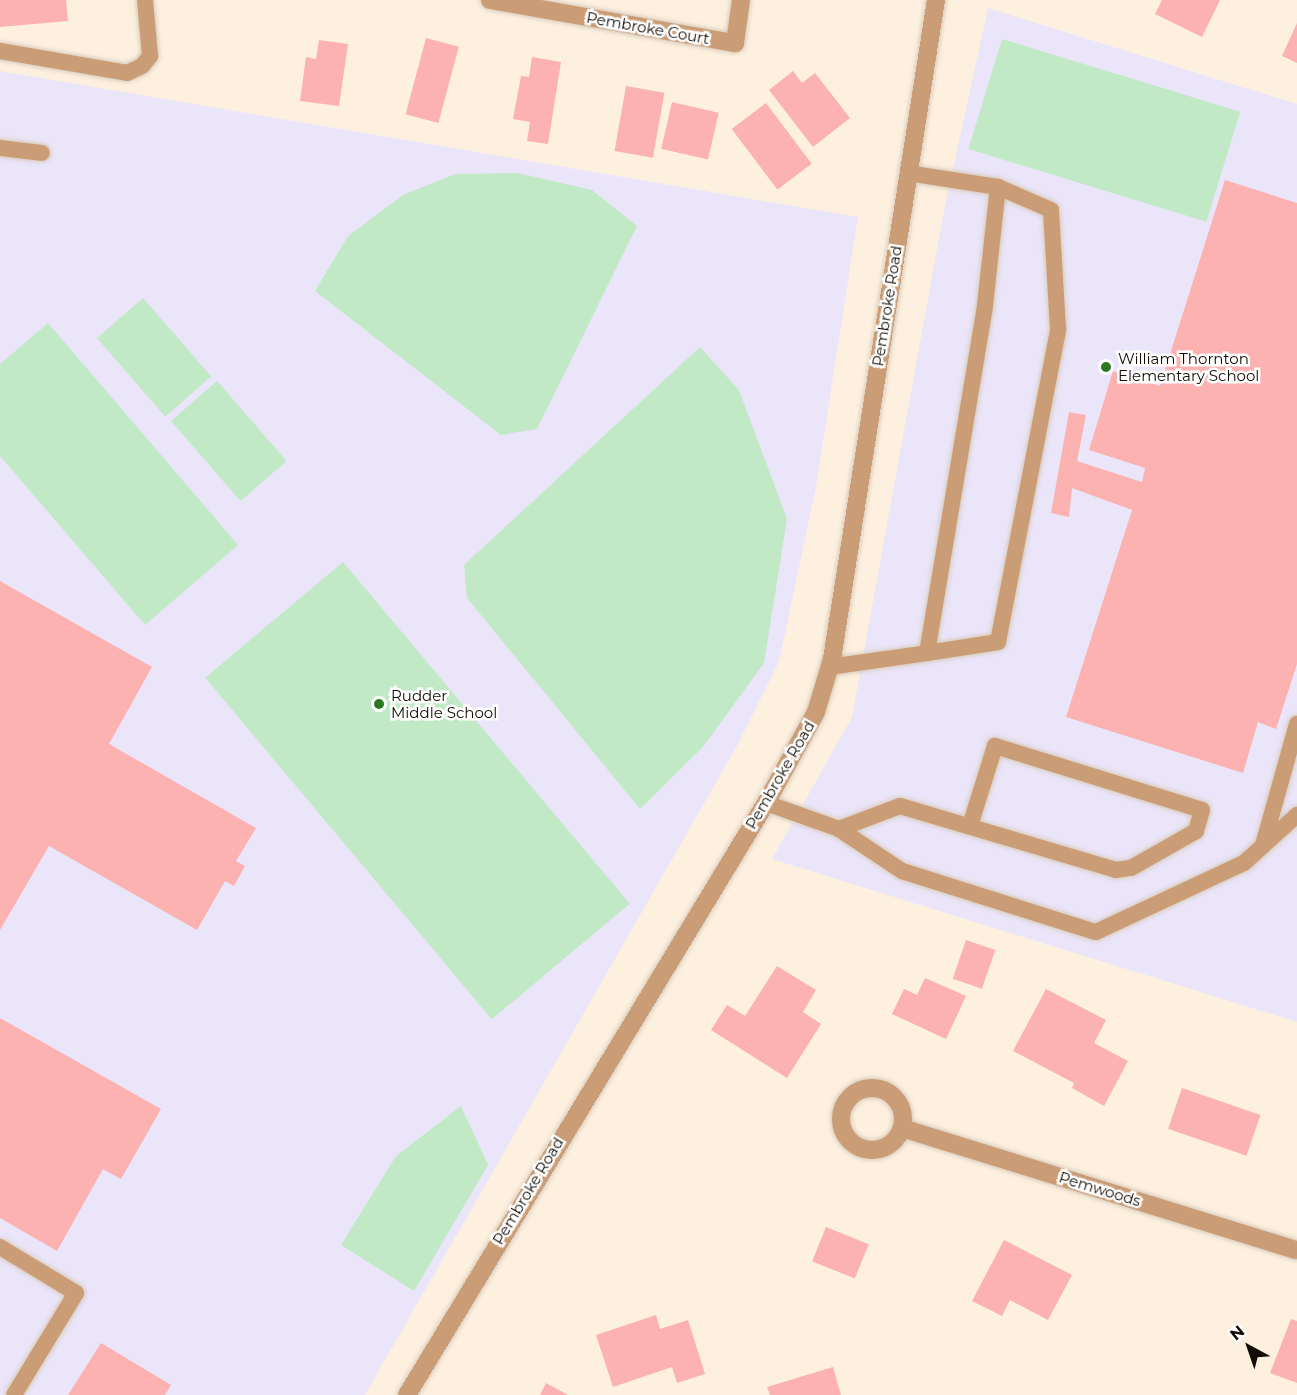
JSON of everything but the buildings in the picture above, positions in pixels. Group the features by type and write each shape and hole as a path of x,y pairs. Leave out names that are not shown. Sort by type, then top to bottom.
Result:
{"street":[{"name":"Pembroke Court","path":"490,0 735,43 741,0"},
{"name":"Pembroke Road","path":"407,1395 766,803 816,712 829,668 936,0"},
{"name":"Pemwoods","path":"902,1128 1297,1250"}],"lane":[{"path":"0,51 127,73 150,56 145,0"},
{"path":"0,148 42,153"},
{"path":"829,668 998,642 1052,370 1058,329 1051,210 998,187 908,173"},
{"path":"927,653 985,305 998,187"},
{"path":"1263,846 1297,724"},
{"path":"839,829 900,806 1116,870 1131,868 1196,831 1202,810 995,746 970,826"},
{"path":"766,803 839,829 902,872 1096,932 1244,863 1297,815"},
{"path":"0,1247 76,1293 14,1395"}],"shaded area":[{"name":"William Thornton Elementary School","path":"988,8 1297,104 1297,1022 772,859 852,717 945,205"},
{"name":"Rudder Middle School","path":"0,71 858,217 816,487 779,662 737,746 365,1395 0,1395"}],"green space":[{"path":"1002,39 1240,112 1206,222 968,149"},
{"path":"518,173 592,190 637,226 537,429 501,435 315,291 348,236 403,195 455,174"},
{"path":"143,298 211,376 165,417 97,338"},
{"path":"48,323 238,545 145,625 0,456 0,364"},
{"path":"700,347 739,390 787,519 764,663 703,747 640,809 467,598 464,565"},
{"path":"217,381 287,461 241,501 171,421"},
{"path":"343,562 630,904 492,1019 205,678"},
{"path":"461,1106 488,1165 414,1291 341,1245 396,1156"}],"place":[{"name":"William Thornton Elementary School","path":"1106,367"},
{"name":"Rudder Middle School","path":"379,704"}]}
